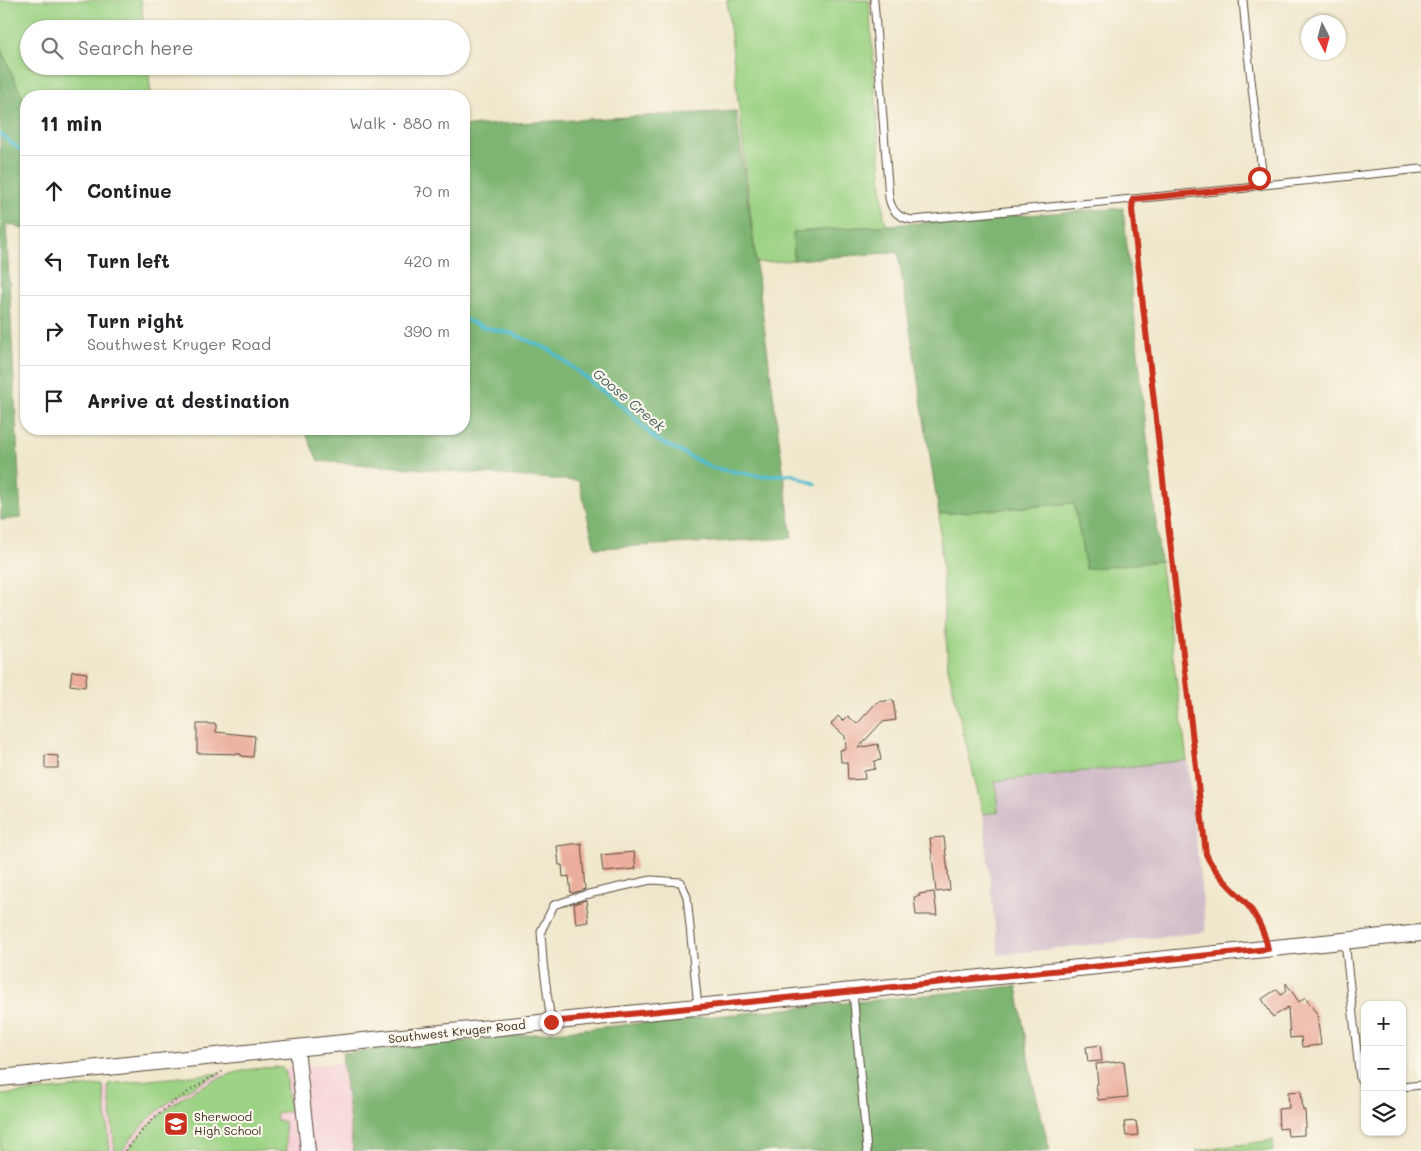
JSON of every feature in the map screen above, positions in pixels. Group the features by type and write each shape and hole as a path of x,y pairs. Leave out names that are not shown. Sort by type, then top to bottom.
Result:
{"street":[{"name":"Southwest Kruger Road","path":"0,1078 1421,933"},
{"path":"297,1048 308,1151"}],"lane":[{"path":"874,0 889,198 891,208 904,218 913,220 1247,188 1421,169"},
{"path":"1243,0 1262,171 1254,186"},
{"path":"551,1022 541,931 554,905 584,895 651,880 681,882 687,897 698,1008"},
{"path":"1345,941 1361,1080"},
{"path":"853,992 867,1151"},
{"path":"1406,1087 1421,1085"}],"path":[{"path":"1133,199 1132,210 1154,410 1206,854 1212,867 1247,905 1266,936 1268,949"},
{"path":"126,1151 135,1138 174,1100 226,1069"}],"shaded area":[{"path":"1187,760 1206,932 998,955 983,814 998,812 995,781"},
{"name":"Sherwood High School","path":"345,1062 355,1151 0,1151 0,1097"}],"green space":[{"path":"0,0 141,0 143,20 20,20 20,75 149,75 150,90 20,90 20,93 0,47"},
{"path":"727,0 869,0 884,218 887,225 794,232 794,260 756,263"},
{"path":"0,47 20,92 20,228 6,223 21,518 1,520"},
{"path":"736,111 792,538 595,548 579,481 318,461 307,435 470,435 470,126"},
{"path":"1123,208 1160,561 1086,569 1074,503 939,514 898,252 794,260 793,232"},
{"path":"1074,503 1086,569 1160,561 1187,760 995,781 998,812 983,814 948,668 939,514"},
{"path":"1017,986 1031,1074 1050,1151 353,1151 342,1053"},
{"path":"283,1068 286,1073 290,1111 276,1113 277,1121 284,1121 287,1151 127,1151 164,1111 195,1090 228,1075 249,1069"},
{"path":"222,1073 193,1087 166,1104 142,1126 122,1151 115,1151 108,1084"},
{"path":"103,1085 110,1151 0,1151 0,1095"},
{"path":"1273,1140 1274,1151 1196,1151"}],"building":[{"path":"72,671 87,673 85,687 70,685"},
{"path":"893,700 896,720 882,722 858,748 878,744 881,760 874,761 875,769 864,771 865,779 848,780 847,762 841,762 840,750 846,749 845,736 831,724 838,716 843,721 848,716 857,724 877,702"},
{"path":"197,724 216,724 216,732 255,736 253,757 241,756 241,754 197,753"},
{"path":"45,755 58,756 58,768 45,768"},
{"path":"944,837 950,890 936,892 930,838"},
{"path":"581,843 585,889 571,893 569,876 563,877 562,865 559,865 557,846"},
{"path":"634,852 636,869 603,872 601,855"},
{"path":"934,892 937,915 916,915 914,897 920,896 919,894"},
{"path":"586,900 589,922 576,924 574,904"},
{"path":"1286,983 1299,1002 1305,997 1317,1014 1321,1045 1302,1047 1301,1037 1290,1038 1288,1007 1273,1017 1262,999 1277,989 1281,995 1286,991"},
{"path":"1100,1045 1102,1061 1088,1062 1086,1047"},
{"path":"1124,1061 1128,1097 1098,1100 1096,1064"},
{"path":"1301,1091 1303,1111 1305,1110 1306,1127 1304,1127 1304,1135 1288,1136 1287,1128 1279,1129 1278,1109 1289,1108 1288,1092"},
{"path":"1136,1121 1138,1135 1126,1136 1124,1122"}],"waterway":[{"name":"Goose Creek","path":"0,134 20,149"},
{"name":"Goose Creek","path":"470,322 483,327 513,334 550,350 627,410 655,439 713,468 760,476 791,474 815,484"}],"place":[{"name":"Sherwood High School","path":"176,1124"}],"route":[{"path":"551,1022 1268,949 1266,936 1247,905 1212,867 1206,854 1132,210 1133,199 1247,188 1254,186 1259,178"}]}
